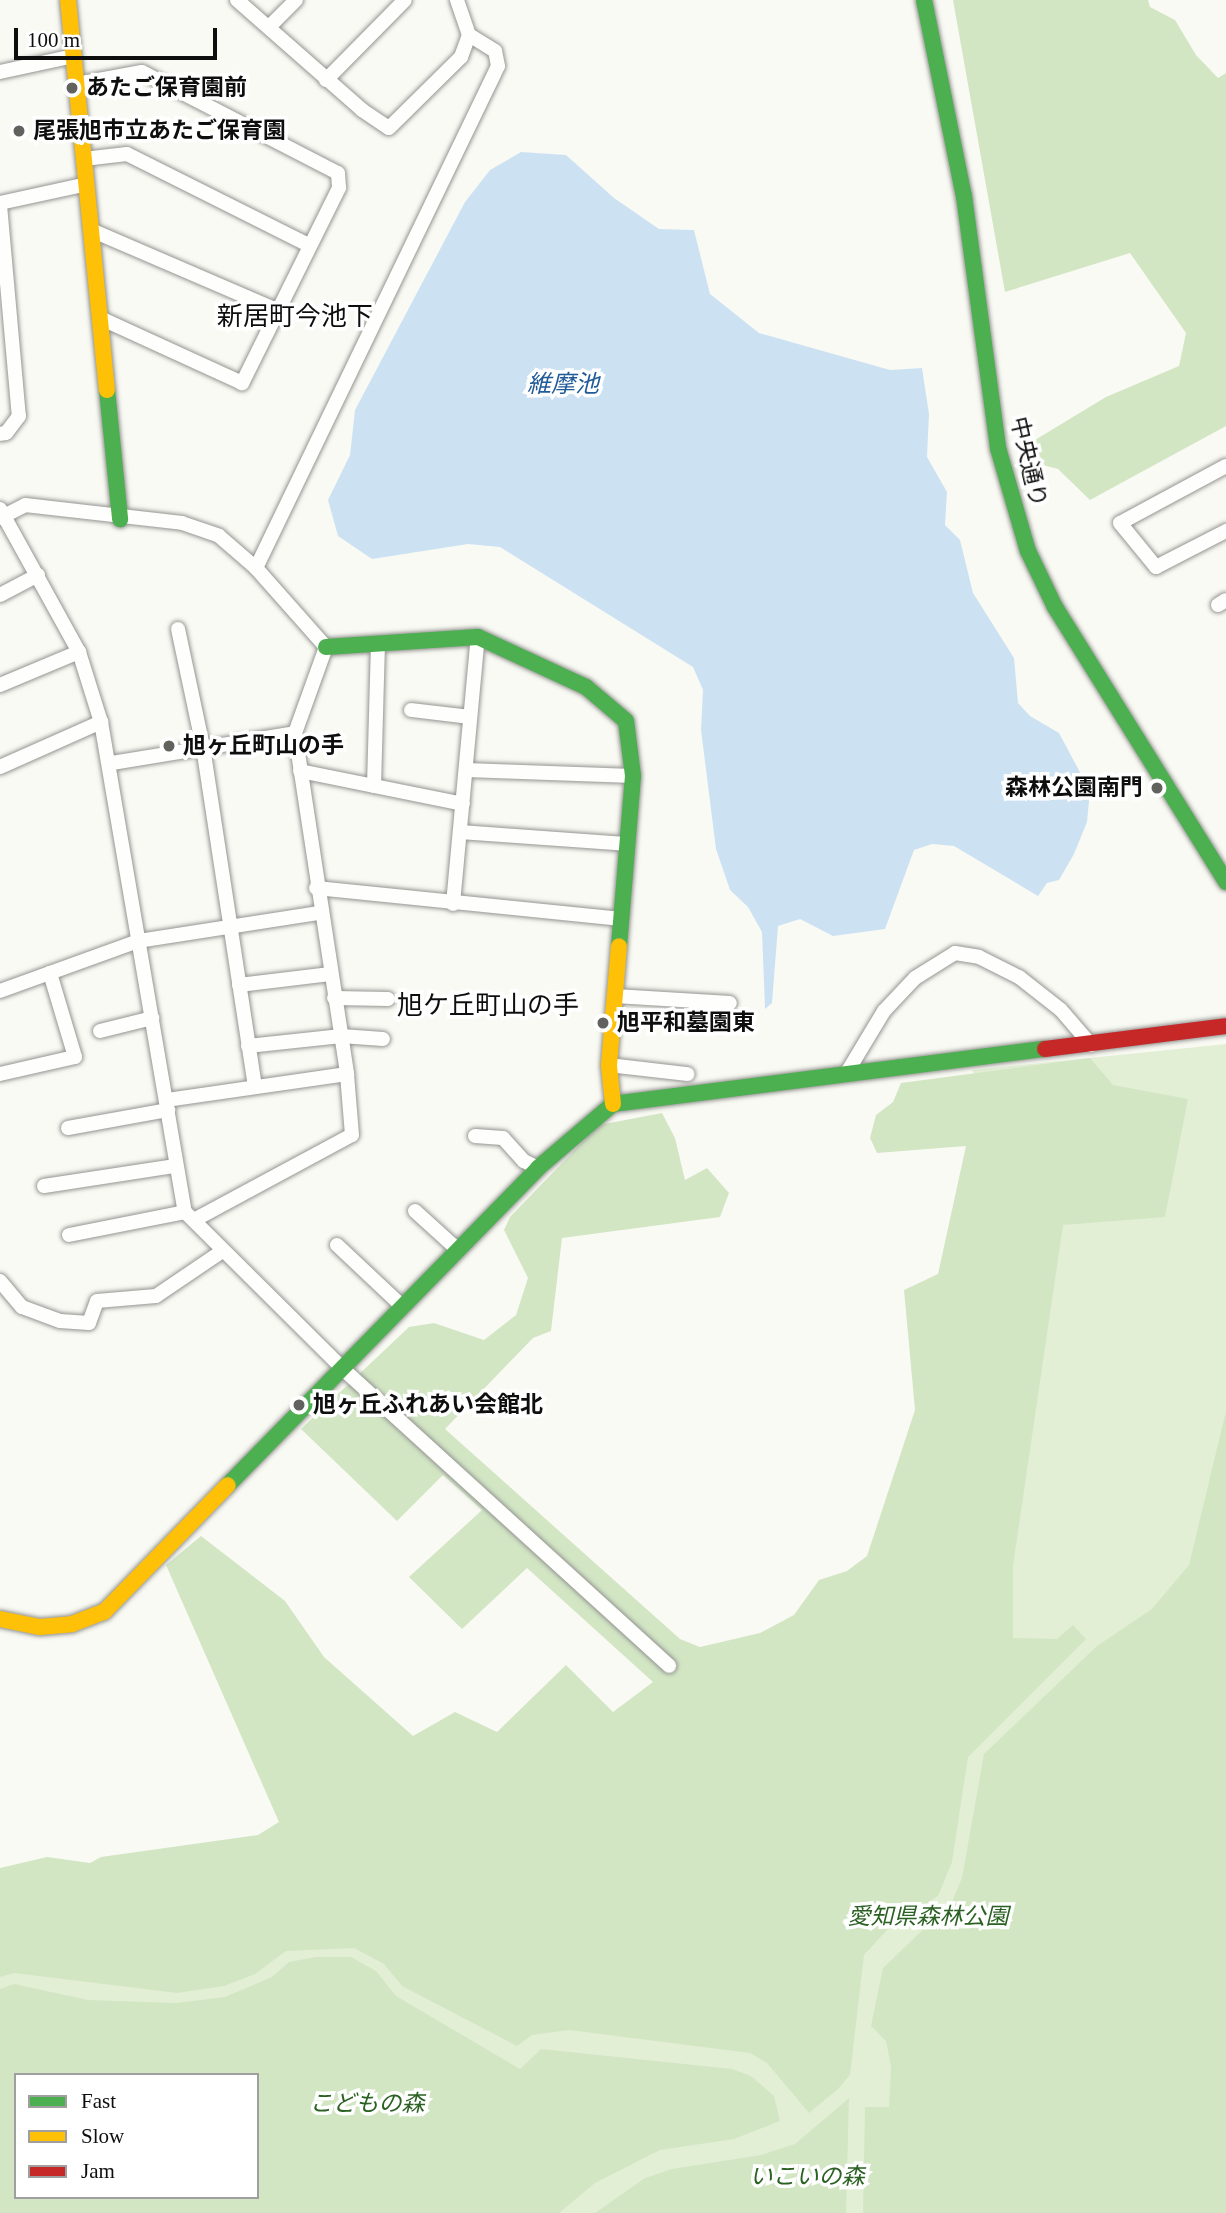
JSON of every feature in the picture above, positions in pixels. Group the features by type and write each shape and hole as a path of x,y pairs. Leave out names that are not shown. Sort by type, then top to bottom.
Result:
{"street":[{"path":"68,0 120,519"},
{"path":"237,0 326,80 389,128 461,57 469,35 457,0"},
{"path":"269,27 296,0"},
{"path":"326,80 405,0"},
{"name":"中央通り","path":"924,0 964,196 998,448 1028,551 1055,607 1226,882"},
{"path":"256,568 498,66 495,51 469,35"},
{"path":"0,72 74,56"},
{"path":"77,84 142,72 338,173 339,188 242,383 100,318"},
{"path":"84,159 127,154 309,245"},
{"path":"0,434 6,433 19,416 0,204 87,184"},
{"path":"92,230 278,310"},
{"path":"1226,466 1120,523 1156,567 1226,531"},
{"path":"326,647 256,568 219,536 182,523 120,519 25,505 1,514 38,575 79,652 102,722 111,763 175,1166 189,1216 221,1252 343,1368 668,1666"},
{"path":"0,595 38,575"},
{"path":"178,629 203,747 254,1087"},
{"path":"326,647 478,637 586,687 613,706 626,721 633,776 619,919 609,1065 612,1104"},
{"path":"453,904 478,637"},
{"path":"374,786 378,644"},
{"path":"69,1235 189,1216 352,1135 347,1074 319,912 295,733 326,647"},
{"path":"0,685 79,652"},
{"path":"411,710 470,717"},
{"path":"0,767 102,722"},
{"path":"111,763 295,733"},
{"path":"300,771 463,804"},
{"path":"466,771 633,776"},
{"path":"460,832 626,844"},
{"path":"316,888 619,919"},
{"path":"0,991 138,941 229,923 319,912"},
{"path":"846,1074 884,1011 915,978 955,953 979,957 1019,977 1061,1010 1091,1045"},
{"path":"0,1074 75,1057 50,973"},
{"path":"239,985 330,974"},
{"path":"615,996 730,1003"},
{"path":"334,998 388,999"},
{"path":"100,1031 152,1018"},
{"path":"0,1619 40,1627 72,1624 104,1612 538,1168 612,1104 1226,1026"},
{"path":"248,1046 341,1037 383,1039"},
{"path":"609,1065 687,1074"},
{"path":"68,1128 254,1087 347,1074"},
{"path":"475,1136 503,1138 524,1161 538,1168"},
{"path":"44,1186 175,1166"},
{"path":"415,1211 458,1250"},
{"path":"337,1245 403,1307"},
{"path":"0,1281 22,1307 60,1321 89,1323 97,1301 156,1296 221,1252"}],"green space":[{"path":"953,0 1148,0 1150,7 1175,20 1196,55 1218,78 1226,73 1226,426 1090,500 1058,469 1043,465 1030,443 1106,397 1179,366 1186,333 1130,253 1005,292"},
{"name":"愛知県森林公園","path":"1226,1044 1226,2213 0,2213 0,1921 406,1849 892,1574 1010,1129 972,1070"},
{"path":"1090,1058 1113,1085 1188,1099 1165,1217 1063,1225 1013,1566 1013,1638 1057,1639 1073,1625 1086,1639 968,1757 952,1862 938,1896 887,1930 864,1955 850,2075 838,2089 809,2113 767,2063 750,2053 569,2030 532,2035 517,2046 402,1986 384,1964 354,1948 286,1951 255,1974 224,1986 177,1993 14,1973 0,1977 0,1868 47,1857 90,1863 101,1857 258,1835 279,1822 166,1565 201,1536 285,1601 324,1657 413,1736 455,1712 497,1732 566,1665 613,1712 653,1682 527,1568 462,1629 409,1577 482,1510 443,1475 397,1521 301,1429 409,1327 434,1323 484,1340 516,1315 528,1278 504,1230 510,1217 599,1125 662,1113 675,1138 685,1180 707,1168 729,1193 720,1217 562,1238 551,1331 533,1338 445,1429 680,1639 700,1647 760,1633 794,1615 819,1580 847,1571 867,1556 915,1410 904,1290 938,1274 966,1146 877,1153 870,1138 876,1115 893,1102 901,1083"},
{"path":"1226,1411 1226,2213 863,2213 865,2107 889,2107 891,2066 886,2041 871,2026 883,1968 952,1902 962,1878 984,1754 1097,1646 1152,1609 1189,1565"},
{"name":"こどもの森","path":"316,1957 351,1957 376,1971 396,1996 520,2069 541,2049 732,2069 751,2076 774,2096 780,2121 734,2139 660,2150 595,2183 559,2213 0,2213 0,1989 14,1984 88,2000 176,2003 225,1997 272,1977 289,1962"},
{"name":"いこいの森","path":"849,2098 846,2213 595,2213 645,2178 672,2169 761,2155 795,2144"}],"water":[{"name":"維摩池","path":"521,152 566,155 614,198 659,229 694,230 710,294 759,333 890,370 922,368 929,414 927,457 947,492 945,525 960,540 973,593 1014,658 1018,703 1030,716 1059,733 1090,791 1087,822 1074,854 1059,880 1047,883 1038,896 954,846 932,844 914,850 885,929 833,936 800,919 778,926 772,1003 765,1009 762,932 748,907 730,890 716,849 701,730 703,690 693,667 500,547 468,544 372,559 338,536 328,500 350,455 355,410 465,202 490,170"}],"traffic: fast":[{"path":"924,0 964,196 998,448 1028,551 1055,607 1226,882"},
{"path":"107,390 120,519"},
{"path":"326,647 478,637 586,687 626,721 633,776 619,946"},
{"path":"228,1485 538,1168 613,1104 1045,1049"}],"traffic: slow":[{"path":"68,0 107,390"},
{"path":"613,1104 609,1065 619,946"},
{"path":"0,1619 40,1627 72,1624 104,1612 228,1485"}],"traffic: jam":[{"path":"1045,1049 1226,1026"}],"place":[{"name":"あたご保育園前","path":"72,88"},
{"name":"尾張旭市立あたご保育園","path":"19,131"},
{"name":"旭ヶ丘町山の手","path":"169,746"},
{"name":"森林公園南門","path":"1157,788"},
{"name":"旭平和墓園東","path":"603,1023"},
{"name":"旭ヶ丘ふれあい会館北","path":"299,1405"}],"district":[{"name":"新居町今池下","path":"295,317"},
{"name":"旭ケ丘町山の手","path":"488,1006"}]}
